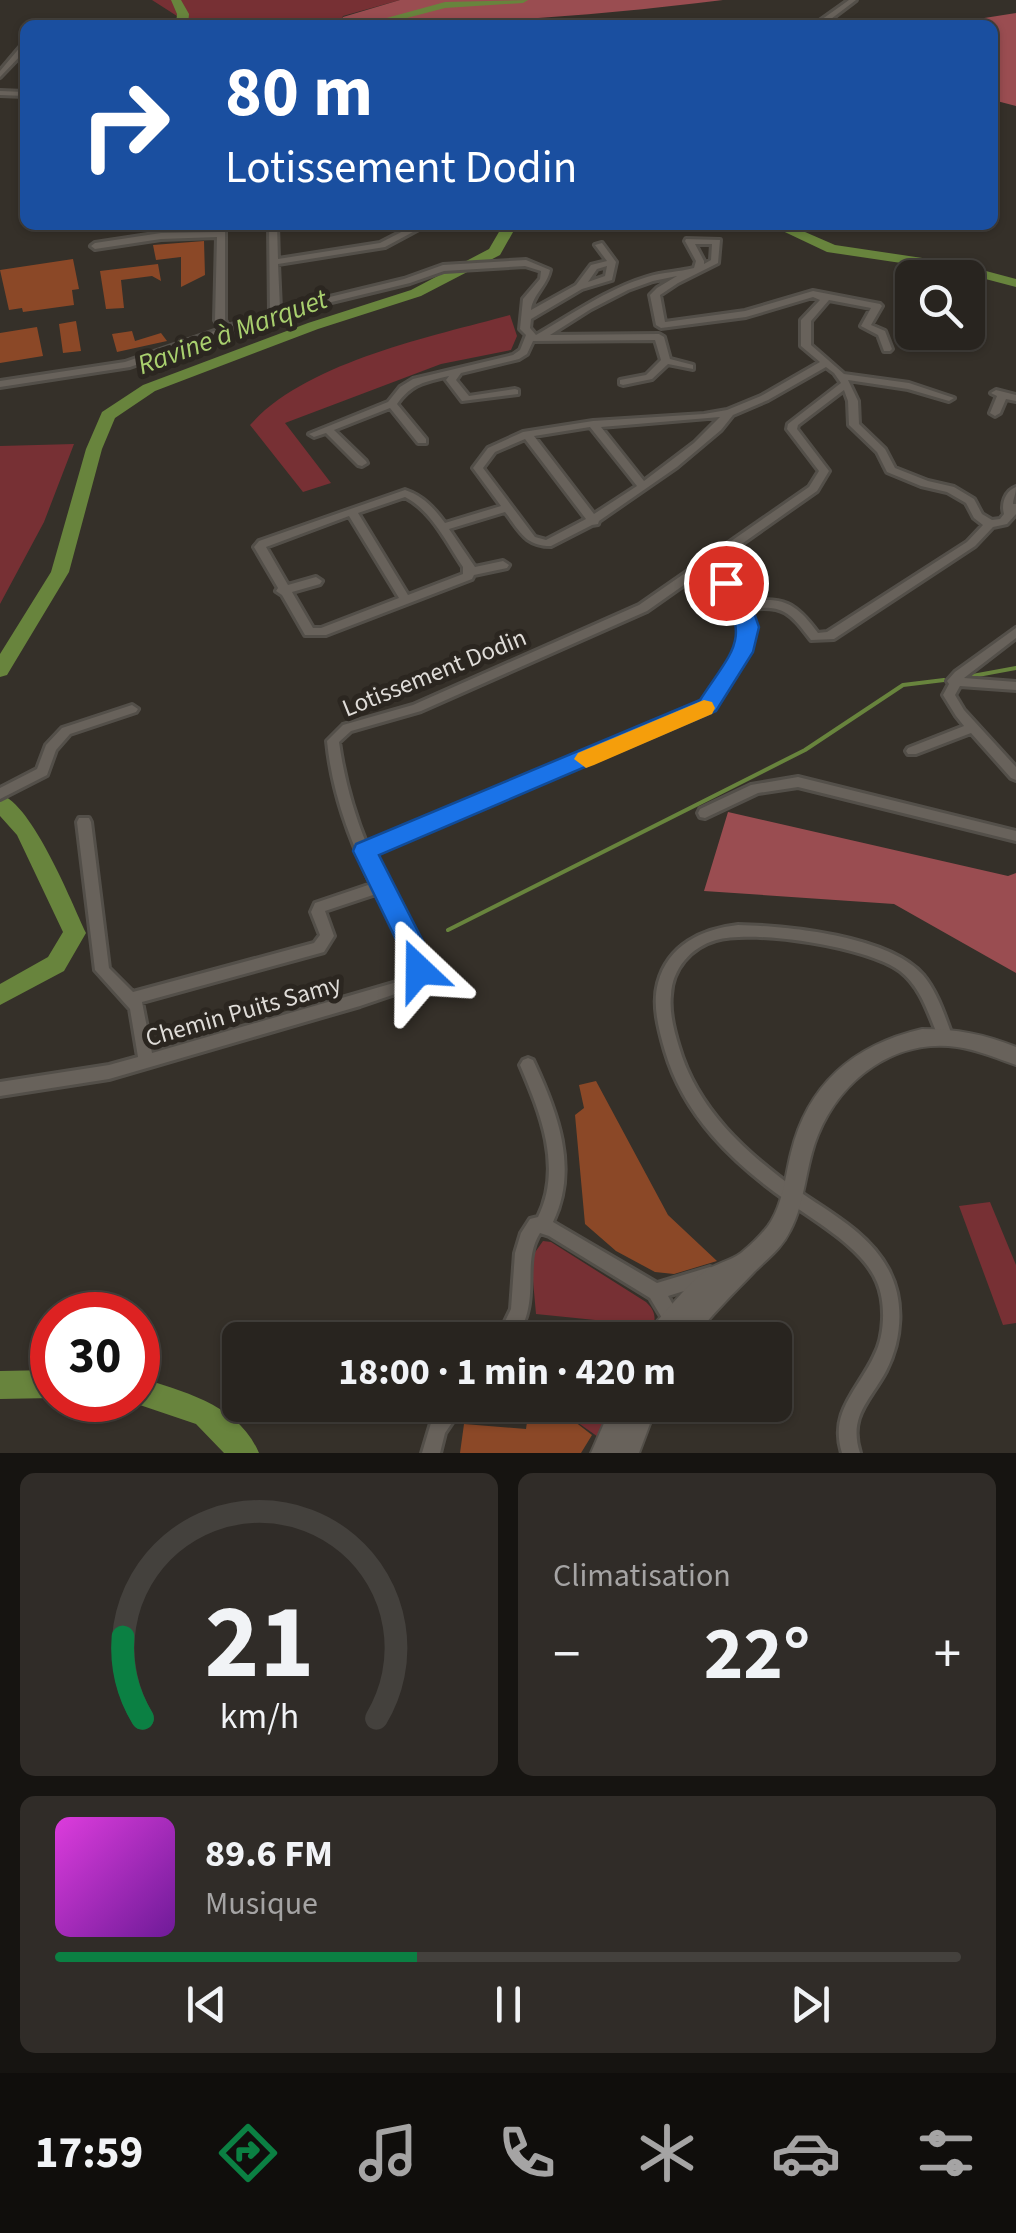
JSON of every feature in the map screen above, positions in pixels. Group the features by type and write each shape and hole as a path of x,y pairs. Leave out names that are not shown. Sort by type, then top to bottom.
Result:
{"main road":[{"path":"686,1322 777,1232 792,1195 808,1132 852,1066 884,1047 946,1038 973,1040 1016,1056"},
{"path":"683,1322 720,1273 748,1262"},
{"path":"604,1453 618,1422"},
{"path":"626,1453 638,1422"}],"street":[{"path":"825,20 853,0"},
{"path":"0,75 20,53"},
{"path":"95,246 220,230 220,320 225,331"},
{"path":"273,230 275,313"},
{"path":"275,262 382,244 411,230"},
{"path":"525,318 579,287 609,278 612,262 599,245"},
{"path":"579,287 594,267 612,262"},
{"path":"0,384 125,366 275,313 407,282 455,266 526,263 546,270 528,299 525,332 530,337 654,336 662,341 666,361"},
{"path":"530,337 574,320 582,311 636,282 696,271 654,295 661,325 746,314 807,296 823,296 877,306 866,326 882,333 887,350"},
{"path":"823,296 825,300 806,320 803,338 812,353 843,380 852,400 854,425 881,451 892,470 925,484 950,489 970,500 978,516 990,524"},
{"path":"314,434 392,404 408,384 516,357 524,352 530,337"},
{"path":"666,361 690,367"},
{"path":"623,382 648,377 666,361"},
{"path":"729,413 714,434 594,522 563,538 540,544 531,539 480,472 478,462 486,454 527,434 593,424 729,413 825,363"},
{"path":"458,371 450,380 466,399 515,392"},
{"path":"843,380 898,384 949,398"},
{"name":"Lotissement Dodin","path":"365,851 334,762 333,741 338,735 348,728 417,708 643,608 821,480 824,471 792,429 793,424 843,380"},
{"path":"888,396 898,384"},
{"path":"995,414 1000,394 1016,398"},
{"path":"392,404 422,441"},
{"path":"593,424 642,485"},
{"path":"328,428 362,463"},
{"path":"527,434 594,522"},
{"path":"743,606 784,604 796,610 815,637 830,636 971,544 990,524 1003,522 1012,510 1008,501 1016,490"},
{"path":"470,572 442,528 413,494 352,511 262,543 260,548 304,629 314,634 470,572 503,565"},
{"path":"442,528 506,508"},
{"path":"352,511 406,600"},
{"path":"365,851 698,713 716,696 742,652 749,627 743,606 709,561"},
{"path":"282,591 316,581"},
{"path":"1016,632 954,682 950,695 1016,774"},
{"path":"954,682 1016,686"},
{"path":"0,794 42,772 50,748 66,731 132,709"},
{"path":"912,751 973,727"},
{"path":"705,813 756,788 798,782 1016,836"},
{"path":"84,822 102,970 112,984 133,998 146,1062"},
{"name":"Chemin Puits Samy","path":"0,1088 109,1072 402,986 414,978 419,959 365,851"},
{"path":"133,998 319,948 327,936 318,912 320,906 380,887"},
{"path":"851,1453 851,1407 886,1350 891,1297 881,1272 832,1220 792,1195 712,1128 688,1094 677,1068 663,1005 664,983 676,958 692,945 720,933 750,932 840,942 898,962 925,984 946,1038"},
{"path":"528,1066 552,1128 559,1188 543,1224"},
{"path":"515,1322 523,1306 520,1253 536,1224 543,1224 656,1292 671,1322"},
{"path":"656,1292 720,1273"},
{"path":"431,1453 442,1422"}],"shaded area":[{"path":"152,0 400,0 343,16 341,20 183,20"},
{"path":"400,0 723,0 493,20 342,20"},
{"path":"1016,13 1016,106 998,101 998,20 972,20"},
{"path":"510,315 517,336 511,350 441,364 285,423 331,483 303,492 250,425 274,403 336,368 407,343"},
{"path":"74,444 44,522 0,604 0,446"},
{"path":"728,812 1008,876 1016,873 1016,973 894,904 704,891"},
{"path":"990,1202 1016,1265 1016,1323 1003,1325 959,1206"},
{"path":"543,1241 551,1242 646,1302 654,1322 605,1322 536,1314 531,1258"},
{"path":"577,1422 609,1422 601,1439"}],"building":[{"path":"204,241 205,275 181,287 181,257 156,260 153,245"},
{"path":"73,259 79,289 72,290 74,305 23,312 22,308 9,310 0,270"},
{"path":"158,264 161,281 152,276 121,280 124,308 106,309 100,271"},
{"path":"76,321 81,351 63,353 59,324"},
{"path":"37,327 43,356 0,363 0,333"},
{"path":"132,331 135,341 161,333 167,341 117,352 112,334"},
{"path":"596,1081 668,1215 717,1261 674,1274 655,1272 616,1251 585,1224 575,1115 584,1108 579,1085"},
{"path":"527,1422 575,1422 592,1435 581,1453 460,1453 464,1424 526,1429"}],"waterway":[{"path":"176,0 182,20"},
{"path":"386,20 445,5 523,0"},
{"name":"Ravine à Marquet","path":"0,670 60,572 94,449 108,415 149,388 313,326 416,293 495,252 507,230"},
{"name":"Ravine à Marquet","path":"788,230 832,249 956,267 1016,283"},
{"path":"967,677 1016,668"},
{"path":"448,930 805,750 903,685 944,680"},
{"path":"0,802 25,830 75,933 56,964 0,995"},
{"path":"0,1385 30,1384"},
{"path":"160,1398 205,1413 244,1453"}],"slow traffic":[{"path":"586,759 704,708"}],"route":[{"path":"419,970 419,959 394,916 365,851 708,706 742,652 749,627 743,606 726,583"}]}
